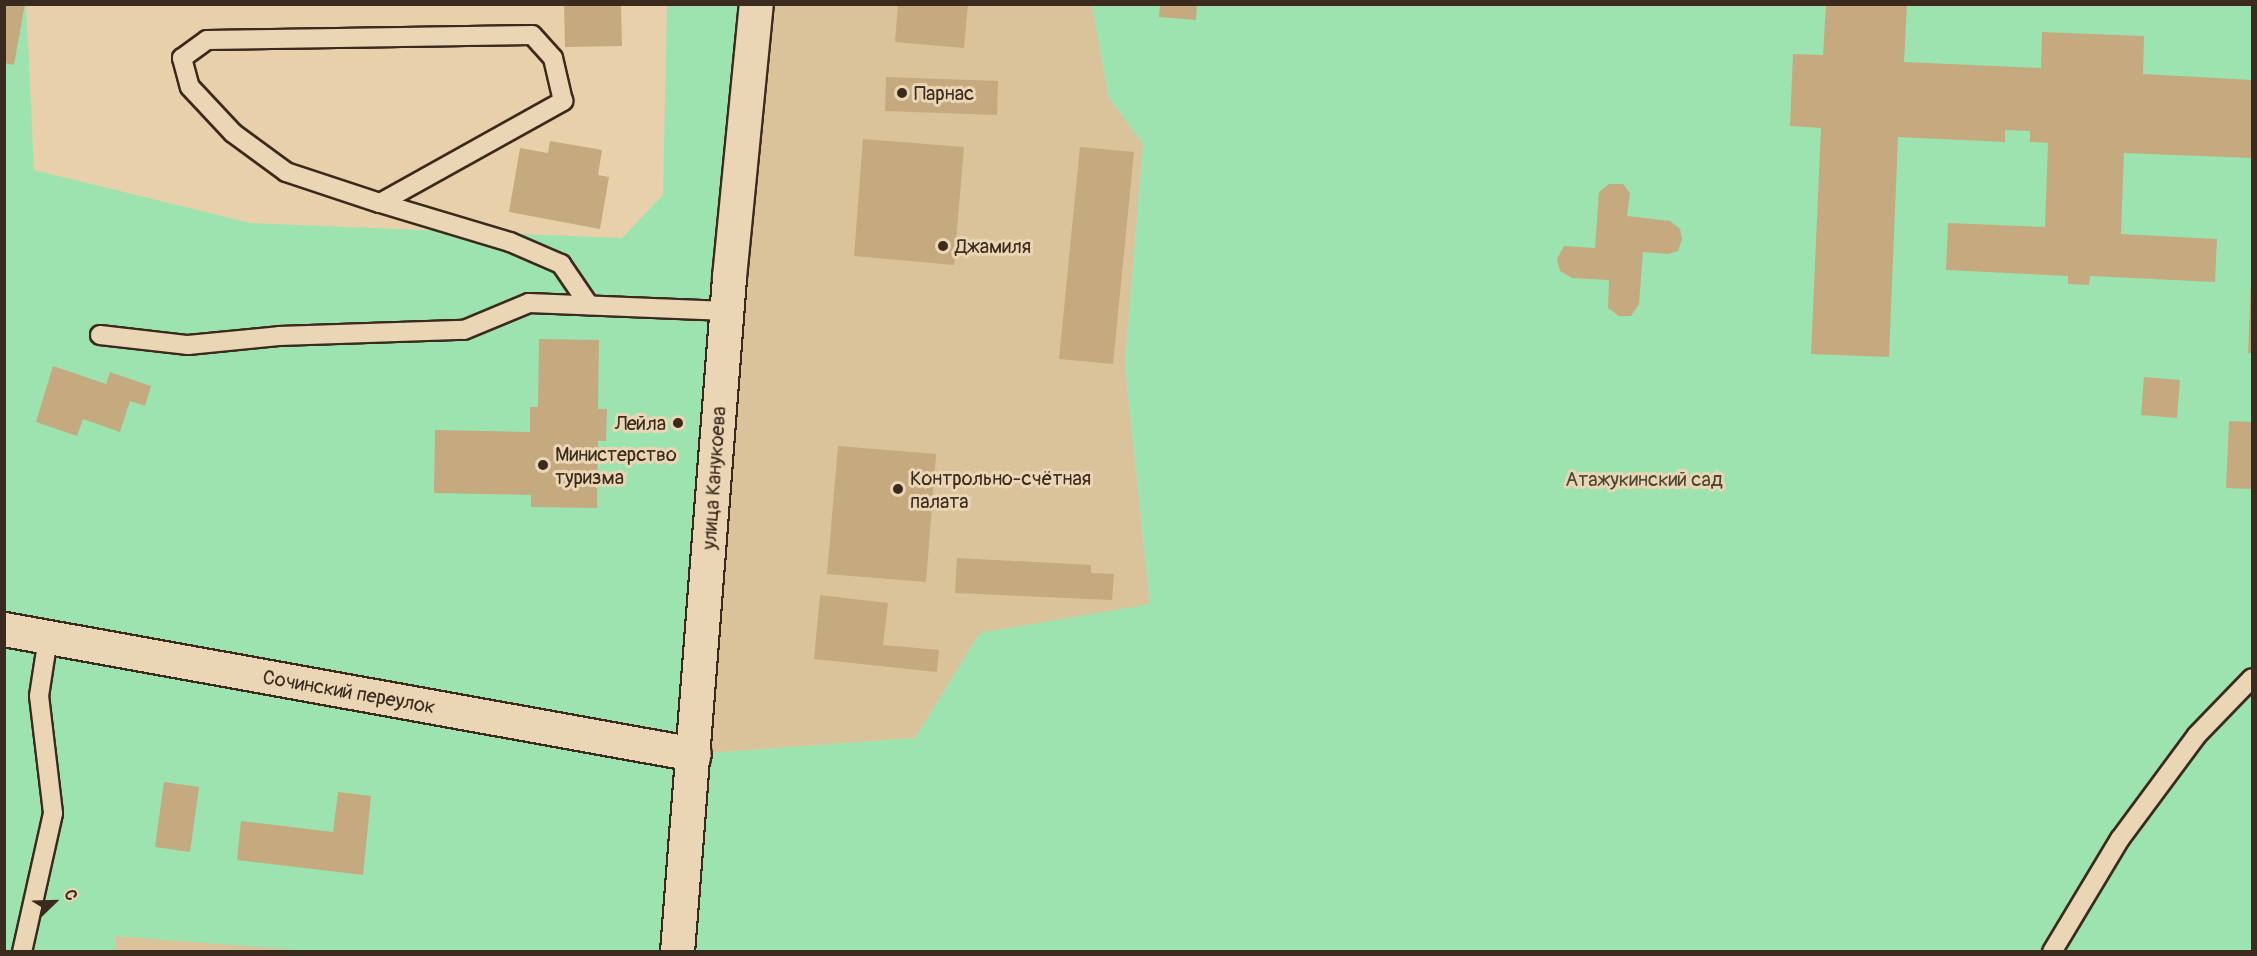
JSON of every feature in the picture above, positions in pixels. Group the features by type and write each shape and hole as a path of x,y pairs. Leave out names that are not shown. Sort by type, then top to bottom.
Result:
{"street":[{"name":"улица Канукоева","path":"677,951 727,310 756,4"},
{"name":"Сочинский переулок","path":"4,629 694,754"}],"lane":[{"path":"380,203 563,101 553,58 532,35 207,40 182,58 190,87 233,133 286,172 380,203 510,242 561,264 590,305"},
{"path":"100,334 188,345 279,336 464,330 529,303 727,310"},
{"path":"22,951 53,813 39,696 48,638"},
{"path":"2052,951 2120,839 2197,735 2253,678"}],"shaded area":[{"path":"756,5 1092,5 1109,98 1143,144 1125,365 1150,605 980,633 915,738 694,754"},
{"path":"116,936 321,951 115,952"}],"green space":[{"name":"Атажукинский сад","path":"5,5 26,5 34,170 250,223 622,238 663,195 667,5 756,5 694,754 915,738 980,633 1150,604 1125,365 1143,144 1109,98 1092,5 2252,5 2252,951 321,952 116,936 115,951 5,952"}],"building":[{"path":"4,4 25,4 14,65 4,63"},
{"path":"564,4 621,4 622,46 565,47"},
{"path":"898,4 968,4 964,48 895,42"},
{"path":"1160,4 1197,4 1196,20 1159,17"},
{"path":"1826,4 1907,4 1904,62 2041,68 2042,32 2144,36 2143,74 2252,80 2252,158 2124,153 2121,234 2217,239 2215,282 2090,276 2089,285 2068,284 2068,276 1946,270 1948,223 2045,227 2048,143 2030,142 2030,131 2005,130 2005,142 1898,137 1889,357 1811,354 1821,128 1790,126 1793,54 1823,55"},
{"path":"886,77 998,81 997,115 885,111"},
{"path":"863,139 964,147 954,265 854,256"},
{"path":"550,141 602,150 598,175 609,177 600,229 509,212 520,148 548,153"},
{"path":"1080,147 1134,152 1113,364 1059,359"},
{"path":"1609,184 1623,184 1630,193 1627,216 1670,221 1680,229 1682,239 1678,251 1668,254 1643,252 1639,304 1631,316 1619,316 1608,308 1609,280 1572,278 1560,271 1557,259 1564,246 1595,248 1599,192"},
{"path":"2251,281 2252,353 2248,353"},
{"path":"539,339 599,340 598,409 607,409 606,441 598,441 597,508 531,507 531,495 434,493 435,430 530,432 530,407 538,407"},
{"path":"53,366 106,384 110,372 151,386 145,406 130,401 120,432 83,419 77,436 36,422"},
{"path":"2144,377 2180,380 2177,418 2141,415"},
{"path":"2229,421 2252,422 2252,489 2226,488"},
{"path":"838,446 936,454 926,582 827,574"},
{"path":"957,558 1091,565 1091,573 1114,574 1112,600 955,593"},
{"path":"820,595 888,603 883,645 939,650 937,672 814,659"},
{"path":"164,782 199,787 190,852 155,847"},
{"path":"338,792 371,796 363,875 237,860 241,821 333,832"}],"place":[{"name":"Парнас","path":"902,93"},
{"name":"Джамиля","path":"943,246"},
{"name":"Лейла","path":"678,423"},
{"name":"Министерство туризма","path":"543,465"},
{"name":"Контрольно-счётная палата","path":"898,489"}]}
